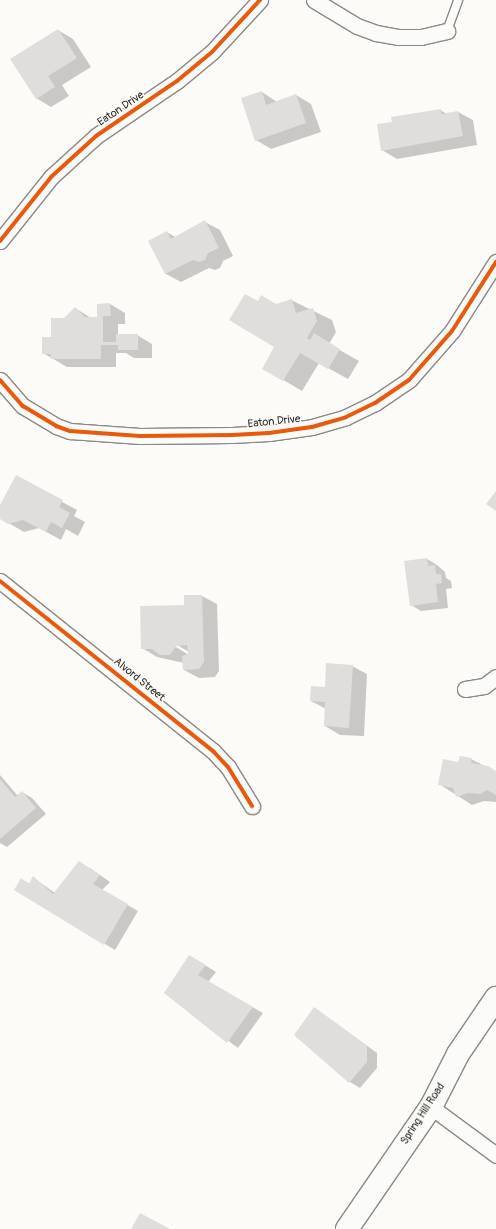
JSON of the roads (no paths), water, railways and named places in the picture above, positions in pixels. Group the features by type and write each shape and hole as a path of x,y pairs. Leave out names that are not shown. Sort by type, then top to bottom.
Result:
{"main road":[{"name":"Spring Hill Road","path":"347,1229 431,1107 458,1054 496,998"}],"street":[{"name":"Eaton Drive","path":"0,241 51,177 96,136 177,81 212,52 260,0"},
{"path":"314,0 357,26 376,33 398,37 421,37 447,31"},
{"name":"Eaton Drive","path":"0,380 23,406 56,426 70,431 140,436 232,435 269,433 312,427 346,417 375,403 409,380 452,331 496,262"},
{"name":"Alvord Street","path":"0,582 212,751 228,767 252,806"},
{"path":"465,689 484,686 496,677"},
{"path":"431,1107 496,1156"}],"lane":[{"path":"447,31 458,0"}]}
